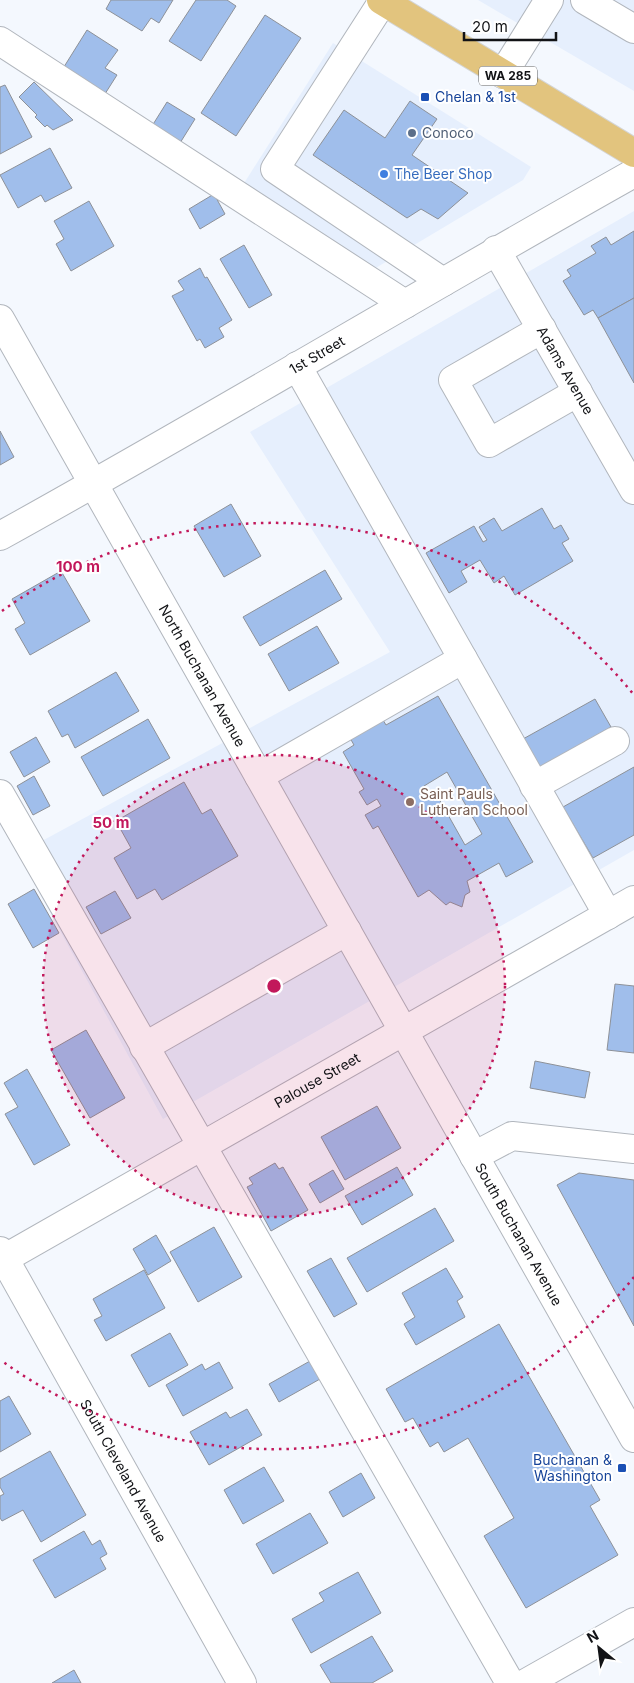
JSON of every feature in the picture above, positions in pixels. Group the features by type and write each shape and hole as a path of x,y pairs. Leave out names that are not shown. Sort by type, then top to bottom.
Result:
{"main road":[{"name":"WA 285","path":"382,0 634,153"}],"street":[{"path":"382,0 275,169 443,282"},
{"path":"503,74 549,0"},
{"path":"585,0 634,29"},
{"path":"0,41 405,304"},
{"name":"1st Street","path":"0,536 94,484 496,250 634,172"},
{"name":"Adams Avenue","path":"496,250 578,392 631,478"},
{"name":"North Buchanan Avenue","path":"0,319 404,1032"},
{"path":"542,329 453,380 489,443 578,392"},
{"path":"297,366 608,915"},
{"path":"259,776 463,659"},
{"path":"534,786 614,740"},
{"path":"0,794 510,1683"},
{"name":"Palouse Street","path":"1,1257 201,1147 634,900"},
{"path":"144,1047 347,931"},
{"name":"South Buchanan Avenue","path":"404,1032 634,1438"},
{"path":"474,1156 512,1136 634,1149"},
{"name":"South Cleveland Avenue","path":"1,1257 242,1683"},
{"path":"526,1683 634,1622"}],"shaded area":[{"path":"478,0 634,0 634,91"},
{"path":"333,43 531,167 523,180 374,269 241,188"},
{"path":"634,211 634,850 163,1119 18,854 390,652 250,432"}],"building":[{"path":"111,0 173,0 159,23 151,18 142,31 106,9"},
{"path":"196,0 227,0 236,6 201,61 169,41"},
{"path":"265,15 301,38 236,136 201,113"},
{"path":"87,30 118,50 105,68 117,75 103,97 62,70"},
{"path":"34,82 73,120 53,130 47,125 45,127 35,117 37,115 19,97"},
{"path":"5,85 32,137 0,154 0,87"},
{"path":"410,101 437,119 412,155 468,193 438,219 421,209 407,218 313,155 344,110 385,138"},
{"path":"167,102 195,119 180,143 152,126"},
{"path":"50,148 72,188 45,202 41,195 18,208 0,175"},
{"path":"214,194 225,214 200,229 189,209"},
{"path":"89,201 114,246 71,271 56,244 64,239 54,221"},
{"path":"634,231 634,298 598,318 593,310 584,315 563,281 571,276 567,270 596,253 591,246 606,237 611,245"},
{"path":"244,245 272,295 249,308 220,259"},
{"path":"200,268 232,320 219,328 224,337 205,348 200,339 197,341 172,296 184,290 178,281"},
{"path":"634,298 634,383 598,318"},
{"path":"0,431 14,457 0,465"},
{"path":"231,504 261,556 224,577 194,526"},
{"path":"542,508 554,529 561,525 569,539 562,543 573,561 515,595 504,576 494,583 480,560 461,571 467,582 449,593 426,553 474,526 483,542 487,540 479,527 494,518 502,531"},
{"path":"325,570 342,599 260,646 243,617"},
{"path":"61,571 90,621 30,655 15,629 25,623 12,599"},
{"path":"317,626 339,663 289,691 268,654"},
{"path":"116,672 139,711 75,748 68,734 62,737 48,711"},
{"name":"Saint Pauls Lutheran School","path":"438,696 533,862 506,877 499,863 467,881 470,892 465,895 462,907 450,902 446,905 429,890 418,897 378,826 373,829 365,815 381,806 377,799 367,805 359,792 364,789 343,752 354,745 350,738 383,720 386,725","holes":["447,772 482,834 465,845 434,790 428,793 424,786"]},
{"path":"595,699 611,727 539,768 523,739"},
{"path":"148,719 170,758 103,796 81,757"},
{"path":"36,737 50,762 24,777 10,752"},
{"path":"634,767 634,835 593,858 563,807"},
{"path":"34,776 50,806 33,815 17,786"},
{"path":"184,782 202,814 211,809 238,856 162,900 155,889 137,899 114,858 131,848 116,821"},
{"path":"34,889 59,933 33,948 8,904"},
{"path":"115,891 131,918 101,934 86,907"},
{"path":"615,984 634,986 634,1053 607,1050"},
{"path":"86,1030 125,1098 90,1118 51,1050"},
{"path":"535,1061 590,1072 585,1098 530,1088"},
{"path":"27,1069 70,1145 34,1165 5,1114 18,1107 4,1083"},
{"path":"377,1106 401,1148 345,1180 321,1137"},
{"path":"275,1163 279,1169 283,1167 308,1210 271,1231 247,1187 253,1184 249,1178"},
{"path":"397,1167 413,1195 362,1225 345,1196"},
{"path":"333,1170 344,1189 320,1203 309,1184"},
{"path":"579,1173 634,1180 634,1326 557,1185"},
{"path":"435,1208 454,1241 367,1292 347,1258"},
{"path":"214,1227 242,1277 198,1302 170,1252"},
{"path":"156,1235 171,1261 148,1275 133,1249"},
{"path":"331,1258 357,1304 334,1317 307,1271"},
{"path":"446,1268 463,1297 457,1301 465,1317 416,1345 404,1324 415,1317 402,1293"},
{"path":"144,1270 165,1308 106,1341 94,1320 102,1316 93,1299"},
{"path":"499,1324 600,1500 590,1506 618,1555 526,1608 484,1536 514,1518 468,1438 444,1452 438,1442 430,1447 413,1418 405,1422 386,1389"},
{"path":"170,1333 188,1365 149,1387 131,1355"},
{"path":"310,1361 320,1379 279,1402 269,1384"},
{"path":"219,1362 233,1388 183,1416 166,1385 202,1364 205,1370"},
{"path":"9,1396 31,1434 0,1452 0,1401"},
{"path":"247,1409 262,1435 209,1465 190,1432 226,1412 230,1418"},
{"path":"50,1451 86,1515 41,1542 23,1510 2,1521 0,1518 0,1496 4,1494 0,1487 0,1479"},
{"path":"264,1467 284,1501 243,1524 224,1490"},
{"path":"361,1473 375,1498 343,1517 329,1492"},
{"path":"310,1513 328,1543 273,1574 256,1544"},
{"path":"84,1531 92,1545 100,1540 107,1554 100,1558 106,1569 55,1598 33,1560"},
{"path":"358,1572 381,1613 311,1653 292,1619 324,1601 319,1593"},
{"path":"372,1636 393,1671 372,1683 331,1683 320,1665"},
{"path":"74,1670 81,1683 52,1683"}],"place":[{"name":"Chelan & 1st","path":"425,97"},
{"name":"Conoco","path":"412,133"},
{"name":"The Beer Shop","path":"384,174"},
{"name":"Saint Pauls Lutheran School","path":"410,802"},
{"name":"Buchanan & Washington","path":"622,1468"}]}
